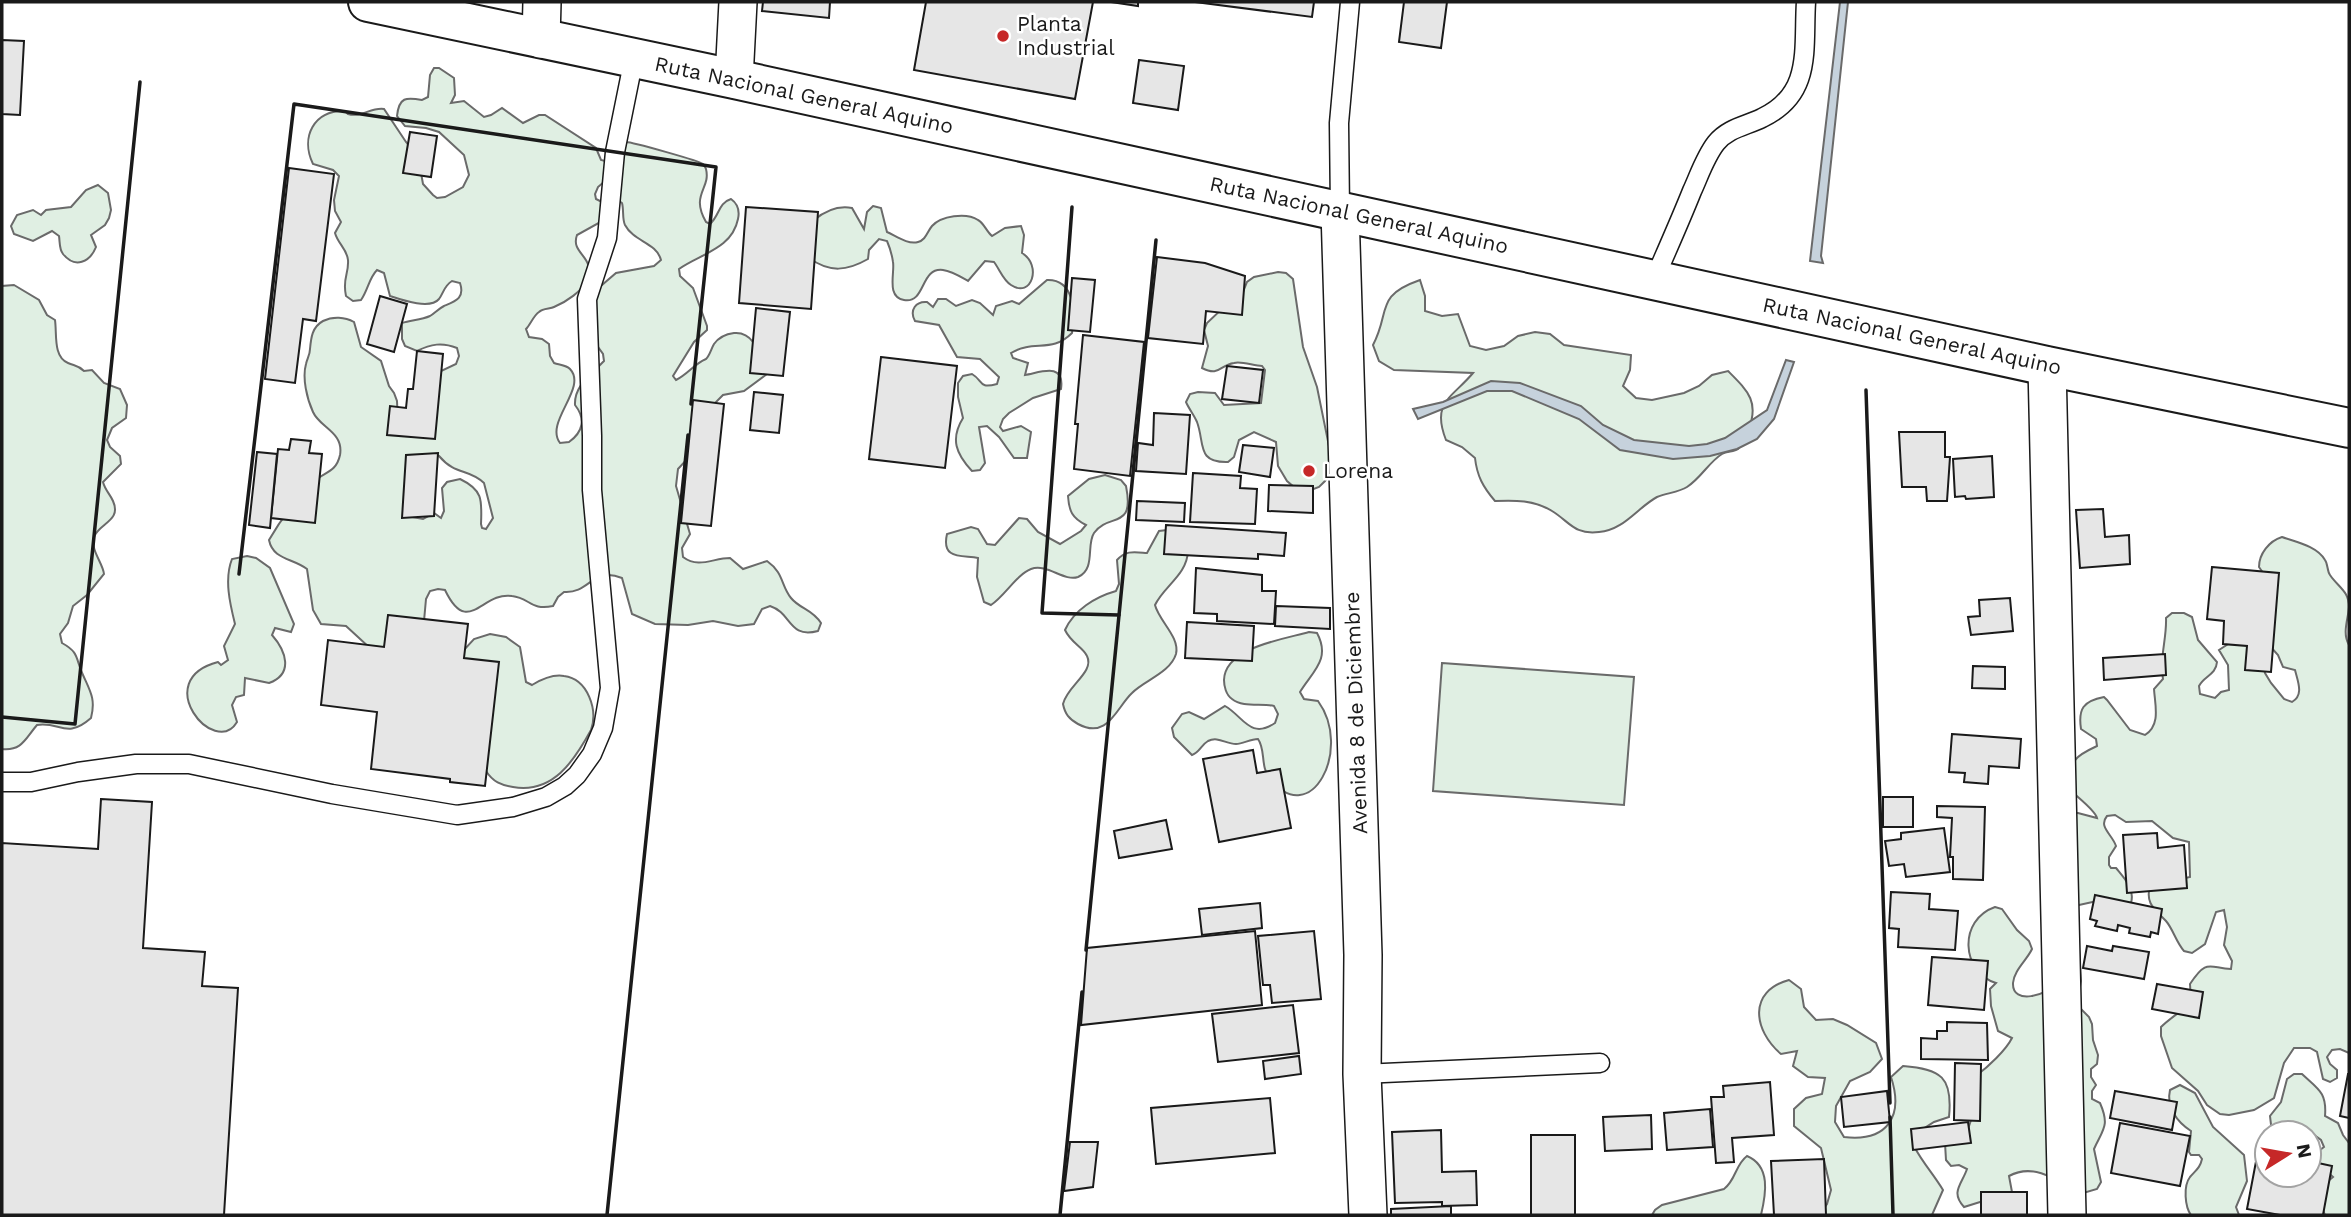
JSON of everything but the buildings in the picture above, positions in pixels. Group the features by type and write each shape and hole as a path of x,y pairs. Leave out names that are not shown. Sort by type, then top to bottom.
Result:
{"highway":[{"name":"Ruta Nacional General Aquino","path":"368,2 541,20 634,58 2047,366 2349,428"}],"street":[{"path":"734,79 738,2"},
{"name":"Avenida 8 de Diciembre","path":"1340,211 1363,955 1362,1074 1368,1215"},
{"path":"2047,366 2067,1215"}],"lane":[{"path":"1340,211 1339,123 1350,2"},
{"path":"1654,280 1716,142 1733,129 1763,118 1785,104 1802,78 1806,2"},
{"path":"2,782 31,782 136,764 189,764 332,794 457,815 513,807 547,797 577,775 592,754 603,729 610,688 592,491 587,299 607,237 615,152 634,58"},
{"path":"1362,1074 1600,1063"}],"green space":[{"path":"434,68 439,68 454,78 455,95 451,103 464,101 484,117 502,108 523,123 545,115 596,148 601,160 609,162 605,181 595,194 596,199 604,203 606,219 577,235 577,247 588,265 587,279 578,292 564,302 535,315 526,329 529,337 542,339 549,344 554,363 570,369 574,377 571,395 557,425 560,443 569,442 580,430 581,415 575,405 577,392 604,361 603,354 593,340 595,291 616,273 654,266 661,260 655,249 629,231 624,223 622,203 615,198 626,142 703,164 707,176 700,205 706,222 710,224 727,201 731,199 735,203 739,210 738,219 729,237 714,250 679,269 680,276 693,288 707,330 694,342 673,376 676,380 684,375 709,356 718,339 734,333 747,336 752,341 767,374 744,391 723,395 714,404 691,455 678,469 676,486 690,534 682,548 683,557 700,563 730,558 743,569 767,561 777,570 791,598 821,623 818,631 808,633 795,628 783,614 770,606 762,609 754,624 738,626 713,621 688,625 655,624 632,614 622,578 612,575 604,575 580,589 564,592 553,606 546,607 535,606 518,597 501,596 468,612 453,604 445,590 430,591 416,646 371,649 346,626 321,624 313,610 307,569 279,555 271,547 269,540 299,497 315,480 335,466 340,455 338,441 316,417 307,395 305,370 313,333 319,323 327,319 339,318 354,322 361,347 381,361 397,401 398,424 441,371 456,364 459,356 457,348 441,344 417,351 405,346 402,323 430,316 458,298 461,288 460,283 452,281 435,302 408,302 390,296 384,273 377,270 361,300 353,301 346,296 348,260 335,233 341,222 335,211 334,200 339,176 333,170 313,164 309,154 309,135 312,127 325,115 345,111 357,115 384,109 418,156 423,184 437,198 445,197 463,187 469,175 464,155 439,132 405,126 397,116 404,100 422,100 428,97 430,75","holes":["435,455 451,467 473,475 484,483 493,518 486,529 482,528 481,524 480,497 473,487 460,479 447,482 442,488 444,511 441,518 434,513 423,519 412,517"]},
{"path":"98,185 108,193 111,210 105,225 91,235 96,247 86,260 77,262 68,259 61,250 59,236 52,231 33,241 14,234 11,226 17,215 33,210 41,215 46,210 71,207 86,190"},
{"path":"873,206 881,208 887,232 914,243 925,238 936,223 954,216 967,216 978,220 992,236 1005,228 1021,226 1024,235 1022,253 1032,265 1032,279 1024,288 1018,288 1006,280 994,262 985,261 968,281 950,272 936,271 926,279 916,297 904,300 898,298 893,290 893,262 887,241 879,239 869,250 868,259 846,268 831,268 809,258 814,220 841,207 852,208 864,229 867,212"},
{"path":"1286,273 1293,279 1303,347 1317,387 1331,456 1330,473 1319,487 1311,490 1294,487 1287,481 1278,466 1276,442 1254,432 1239,440 1234,457 1228,462 1211,459 1206,455 1197,422 1186,402 1190,394 1198,392 1215,393 1224,405 1261,403 1265,370 1262,366 1237,363 1216,371 1202,368 1208,346 1204,330 1207,323 1226,305 1241,297 1247,282 1254,277"},
{"path":"1047,280 1056,281 1068,291 1074,316 1072,333 1057,343 1028,347 1011,353 1013,358 1028,363 1025,375 1055,372 1061,380 1061,389 1033,398 1003,419 1000,427 1003,431 1021,426 1031,432 1027,458 1014,458 987,426 979,427 985,463 980,470 972,471 962,458 956,440 963,418 958,383 963,376 972,374 984,385 997,384 999,377 980,359 957,357 939,325 915,321 913,310 923,302 933,307 938,299 946,299 956,306 972,300 980,303 993,315 996,306 1012,301 1019,304"},
{"path":"1420,280 1425,296 1425,311 1442,316 1458,314 1470,346 1486,350 1504,346 1518,336 1535,332 1550,334 1564,345 1631,355 1630,370 1623,386 1636,398 1652,400 1684,393 1699,386 1712,375 1728,371 1746,391 1752,405 1753,412 1745,438 1738,449 1717,457 1687,487 1657,497 1623,523 1608,530 1584,532 1545,507 1517,501 1495,501 1481,481 1475,458 1462,447 1446,440 1442,427 1442,409 1446,402 1473,373 1394,370 1379,361 1373,345 1390,299 1396,292"},
{"path":"14,285 39,300 47,315 55,320 58,350 63,360 84,371 92,370 104,383 120,389 127,405 126,418 112,428 107,440 120,456 121,464 103,482 113,501 115,513 97,532 93,542 104,574 87,595 73,606 68,623 60,634 62,643 76,656 90,691 93,700 91,718 69,729 37,725 19,746 2,749 2,286"},
{"path":"1105,475 1121,480 1126,486 1127,509 1124,515 1094,533 1089,563 1084,573 1073,578 1043,568 1031,569 1020,576 991,605 984,602 977,577 978,558 950,552 946,542 947,534 971,527 978,529 987,544 995,545 1019,518 1027,519 1038,532 1060,544 1086,525 1072,514 1068,496 1089,479"},
{"path":"1167,530 1188,551 1184,567 1155,605 1175,641 1176,654 1173,661 1137,688 1104,725 1088,728 1078,724 1068,716 1063,704 1087,668 1088,662 1085,653 1065,630 1074,616 1086,605 1116,591 1119,584 1117,560 1120,557 1127,553 1147,553 1159,531"},
{"path":"2282,537 2317,551 2349,602 2346,631 2349,645 2349,1053 2340,1049 2332,1050 2327,1057 2337,1070 2337,1078 2330,1082 2323,1079 2317,1052 2310,1048 2294,1048 2284,1063 2274,1098 2254,1110 2229,1115 2220,1114 2207,1105 2198,1091 2172,1068 2161,1036 2161,1027 2191,1001 2190,984 2200,971 2209,966 2231,969 2232,961 2224,945 2227,927 2224,910 2216,912 2205,944 2192,953 2184,951 2168,924 2152,906 2149,892 2150,886 2190,877 2189,842 2173,838 2152,821 2126,822 2115,815 2107,816 2104,824 2116,846 2109,857 2109,865 2116,868 2128,884 2132,893 2131,903 2097,901 2070,907 2069,813 2097,818 2069,789 2074,761 2097,746 2096,739 2081,729 2081,711 2091,701 2104,697 2130,730 2145,735 2153,726 2156,714 2154,689 2163,679 2166,618 2172,613 2184,613 2192,617 2198,640 2217,662 2214,670 2199,686 2200,694 2215,698 2221,692 2229,690 2228,665 2219,650 2239,637 2262,660 2265,673 2284,699 2292,702 2296,699 2299,688 2295,670 2283,667 2278,655 2269,645 2266,577 2259,567 2266,549"},
{"path":"247,556 256,558 270,568 294,624 291,632 275,628 272,635 284,655 285,668 282,674 269,683 245,678 244,695 236,697 232,705 237,722 227,731 215,731 203,724 193,713 188,699 189,684 198,671 218,662 221,665 228,660 224,646 235,624 228,575 232,559"},
{"path":"1309,632 1317,633 1321,642 1321,658 1300,692 1304,699 1318,701 1328,720 1331,741 1329,760 1322,777 1312,789 1300,795 1285,792 1270,779 1258,739 1236,744 1212,740 1192,755 1174,737 1172,728 1182,714 1189,712 1204,719 1225,706 1253,728 1266,728 1275,723 1278,714 1274,706 1236,702 1230,697 1224,682 1227,669 1234,660 1258,646"},
{"path":"490,634 506,637 520,647 526,682 532,685 556,676 572,678 585,689 592,705 591,730 577,753 561,773 540,785 527,788 505,785 494,780 486,771 462,652 474,639"},
{"path":"1442,663 1634,677 1624,805 1433,791"},
{"path":"1995,907 2002,909 2029,941 2032,949 2013,983 2014,990 2024,996 2039,994 2056,983 2078,933 2081,981 2077,1005 2092,1024 2098,1055 2097,1064 2091,1069 2091,1077 2096,1085 2092,1091 2092,1099 2100,1103 2105,1117 2104,1127 2094,1149 2101,1182 2097,1189 2080,1194 2046,1175 2019,1172 2009,1176 2012,1192 2010,1199 1980,1202 1964,1207 1957,1192 1967,1169 1959,1165 1951,1166 1946,1160 1945,1143 1967,1132 1972,1117 1977,1075 2006,1048 2012,1038 1998,1031 1991,1006 1990,989 1996,983 1984,977 1976,968 1968,946 1975,923"},
{"path":"1789,980 1801,989 1804,1007 1816,1020 1833,1019 1847,1025 1876,1043 1882,1059 1870,1072 1850,1081 1836,1106 1835,1122 1844,1137 1871,1135 1888,1124 1895,1104 1891,1077 1903,1066 1935,1073 1946,1084 1950,1103 1949,1117 1920,1131 1915,1148 1943,1190 1932,1215 1819,1215 1827,1204 1831,1190 1821,1148 1794,1126 1794,1109 1806,1098 1822,1094 1825,1078 1808,1077 1793,1066 1797,1051 1781,1054 1760,1023 1761,1002 1767,993 1776,985"},
{"path":"2294,1074 2302,1074 2317,1088 2323,1096 2325,1116 2338,1123 2349,1143 2349,1215 2325,1215 2323,1210 2327,1182 2333,1177 2323,1168 2323,1119 2270,1119 2281,1102 2287,1079"},
{"path":"2180,1085 2195,1093 2213,1127 2244,1155 2247,1181 2236,1207 2239,1215 2191,1215 2187,1207 2186,1186 2202,1159 2189,1152 2191,1131 2177,1119 2171,1108 2170,1090"},
{"path":"1747,1156 1760,1166 1765,1181 1761,1215 1652,1215 1662,1205 1724,1189"}],"shaded area":[{"path":"1840,2 1848,2 1821,256 1823,263 1810,261"},
{"path":"1786,360 1794,362 1774,419 1757,439 1737,449 1710,456 1673,459 1620,450 1579,419 1512,391 1487,391 1418,419 1413,409 1443,402 1491,381 1520,383 1581,406 1603,425 1634,440 1689,446 1707,444 1725,438 1767,410"}],"wall":[{"path":"2,717 75,724 140,82"},
{"path":"239,574 294,104 716,167 691,404"},
{"path":"1072,207 1042,613 1119,615"},
{"path":"1086,950 1156,240"},
{"path":"1866,390 1890,1103"},
{"path":"607,1215 688,435"},
{"path":"1060,1215 1082,992"},
{"path":"1890,1117 1893,1215"}],"place":[{"name":"Planta Industrial","path":"1003,36"},
{"name":"Lorena","path":"1309,471"}]}
